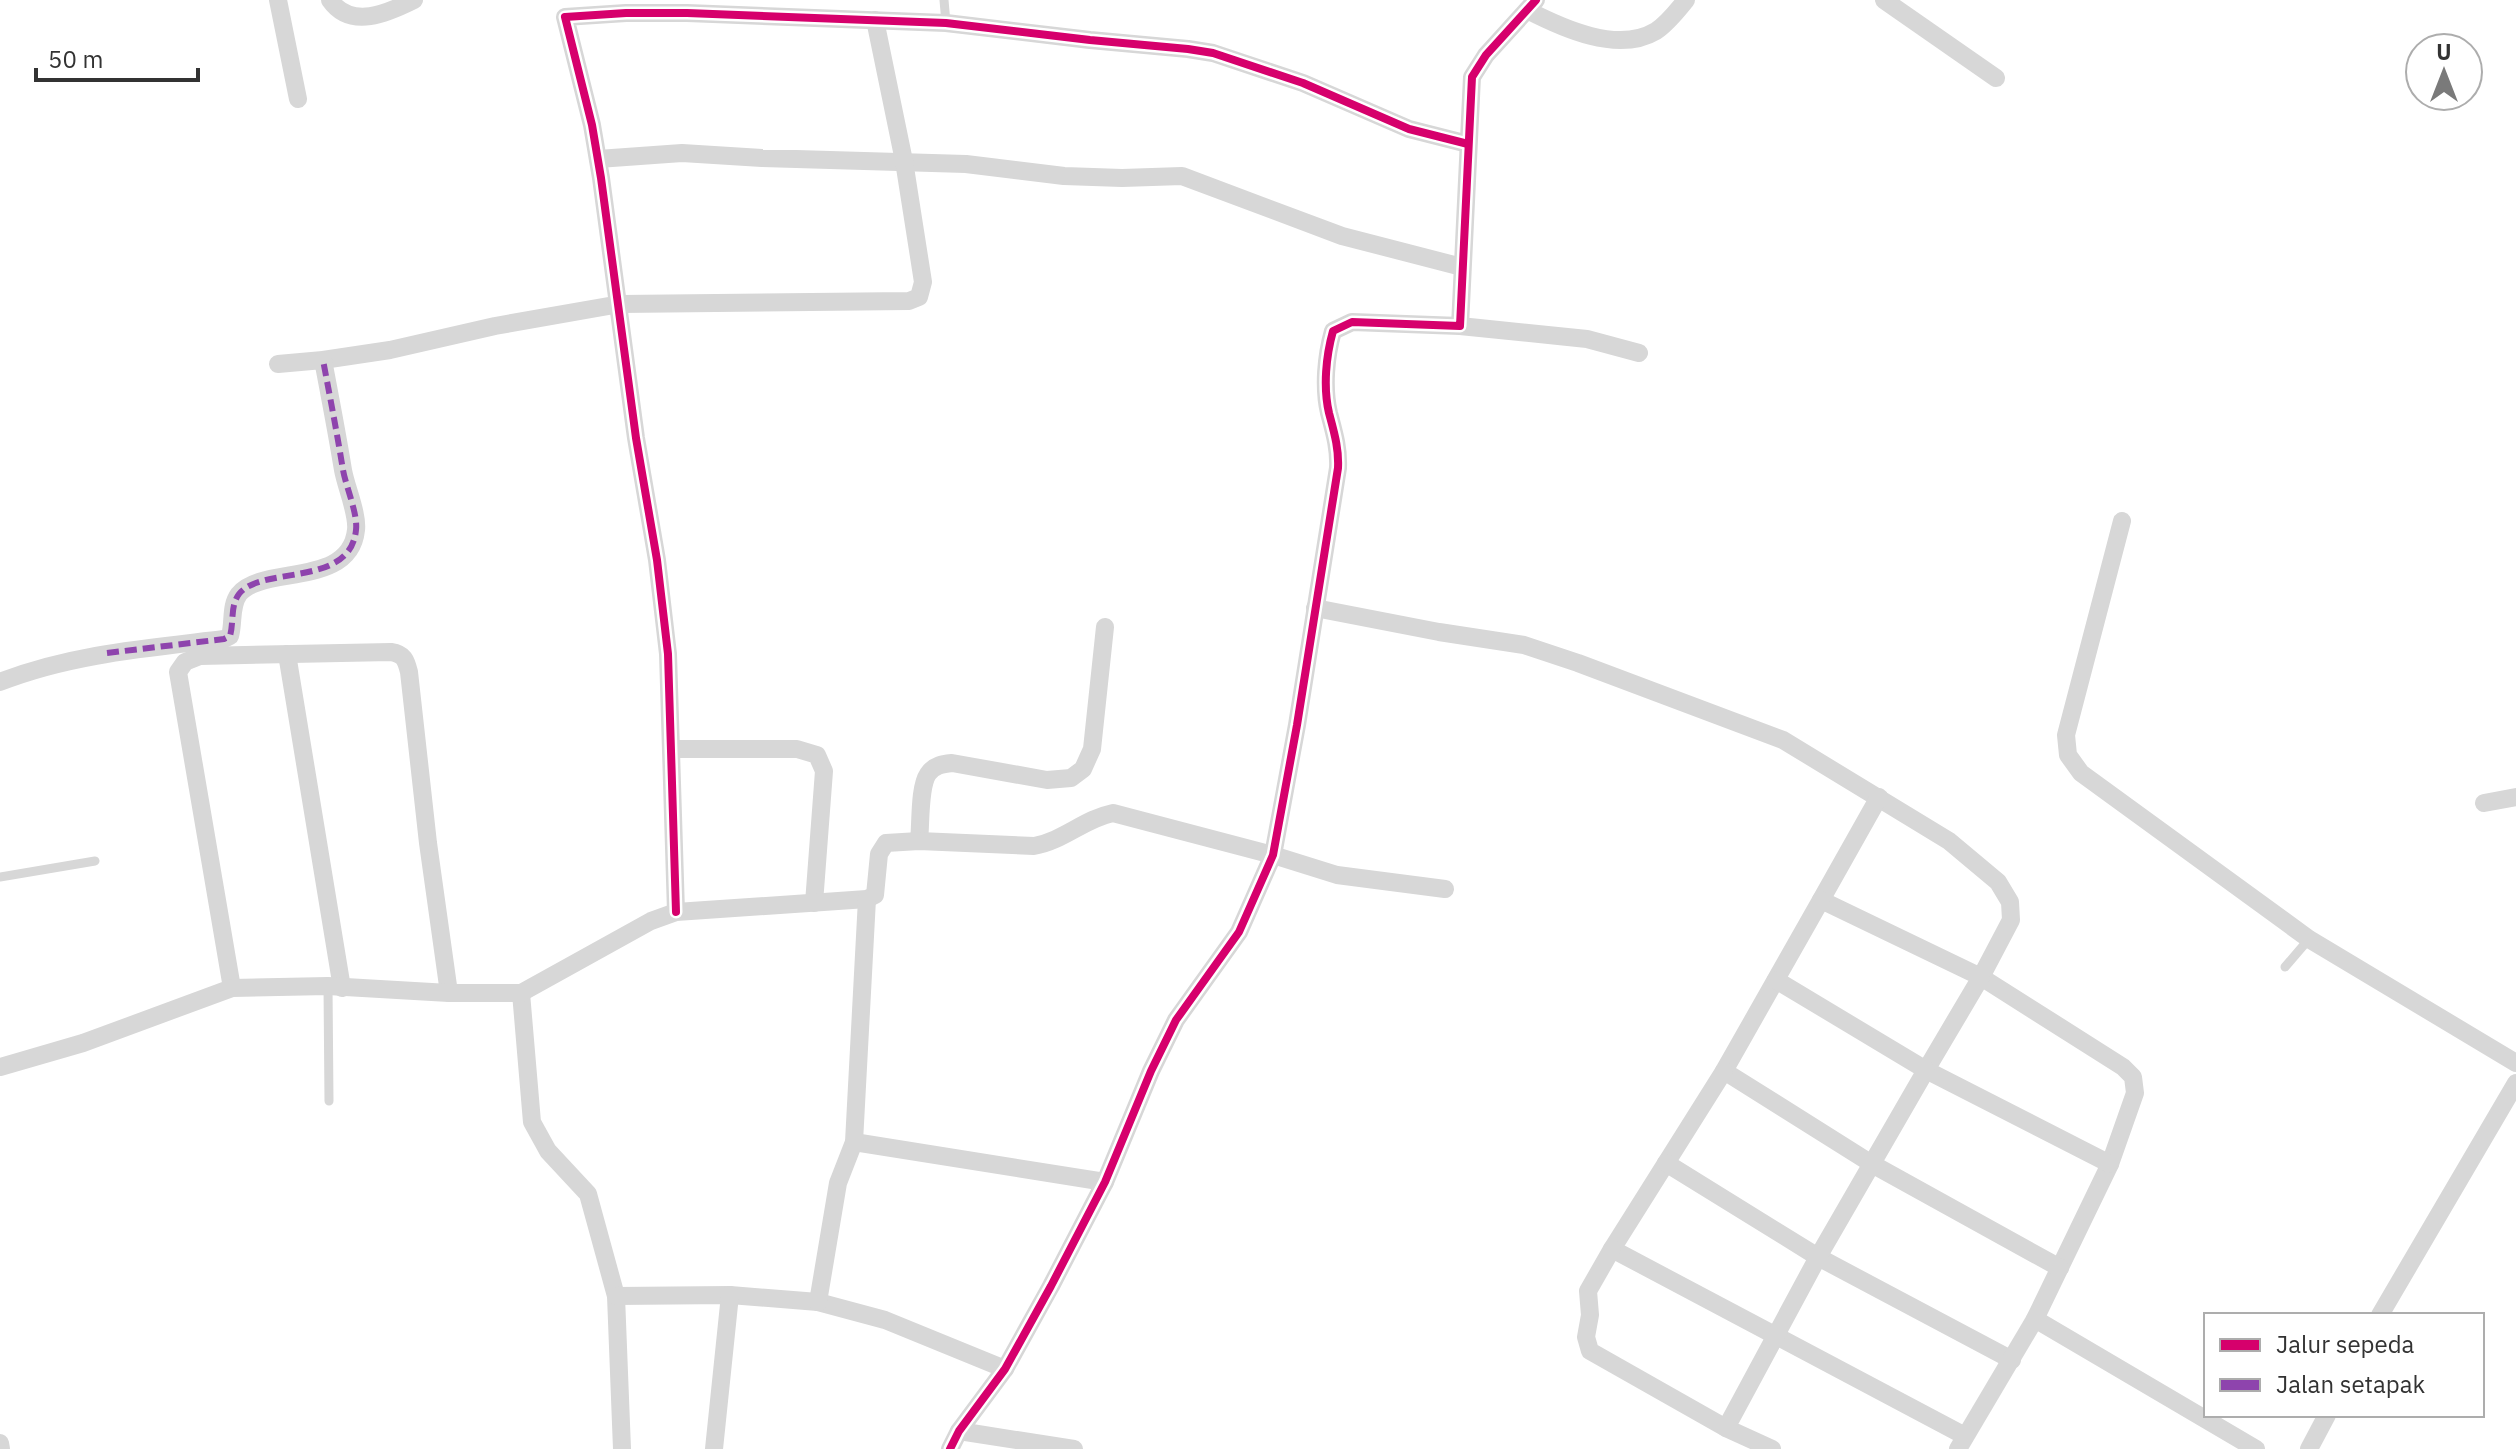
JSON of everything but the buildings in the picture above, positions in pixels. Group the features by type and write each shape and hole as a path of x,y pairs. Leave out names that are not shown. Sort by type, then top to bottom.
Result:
{"street":[{"path":"278,0 298,99"},
{"path":"330,0 338,10 371,17 383,15 414,0"},
{"path":"1460,326 1472,77 1486,55 1532,5 1558,26 1621,41 1634,40 1659,29 1686,0"},
{"path":"1884,0 1996,78"},
{"path":"676,912 668,654 661,591 636,438 598,159 562,9 946,23 1188,49 1213,53 1303,83 1409,129 1468,144"},
{"path":"278,364 390,350 495,326 620,304 909,301 919,297 923,282 904,161 875,20"},
{"path":"598,159 682,153 966,164 1064,176 1182,176 1342,236 1462,267"},
{"path":"950,1449 959,1431 1005,1369 1105,1182 1151,1071 1176,1020 1239,932 1273,855 1338,468 1339,450 1326,389 1333,331 1352,322 1460,326 1587,339 1639,353"},
{"path":"0,682 107,653 224,639 230,636 233,608 239,595 250,585 310,572 341,559 351,548 356,528 323,360"},
{"path":"2122,521 2066,735 2068,755 2081,773 2309,939 2516,1063"},
{"path":"1315,608 1524,645 1783,740 1949,841 1998,882 2010,902 2011,920 1981,977 1818,1257 1726,1428"},
{"path":"919,841 924,788 928,774 938,765 952,763 1047,780 1071,778 1083,769 1092,749 1105,627"},
{"path":"232,988 178,672 185,662 200,656 391,652 400,654 406,660 449,993"},
{"path":"287,654 335,987"},
{"path":"672,749 797,749 817,755 824,771 814,903"},
{"path":"1772,1449 1726,1428 1590,1351 1586,1337 1590,1315 1588,1291 1724,1071 1879,797"},
{"path":"2484,803 2516,797"},
{"path":"0,1067 83,1043 232,988 335,987 521,993 651,921 676,912 867,899 875,895 879,854 886,843 919,841 1034,846 1051,843 1113,813 1337,875 1445,889"},
{"path":"818,1302 838,1183 854,1142 867,899"},
{"path":"1612,1249 1776,1335 1962,1443 2012,1360 2110,1164 2135,1093 2133,1077 2123,1067 1981,977 1821,900"},
{"path":"1776,980 1926,1070 2110,1164"},
{"path":"521,993 532,1122 548,1151 588,1194 616,1296 622,1449"},
{"path":"1724,1071 1872,1164 2060,1268"},
{"path":"2381,1313 2516,1083"},
{"path":"854,1142 1105,1182"},
{"path":"1666,1163 1818,1257 2012,1360"},
{"path":"616,1296 730,1295 818,1302 885,1320 1005,1369"},
{"path":"714,1449 730,1295"},
{"path":"2035,1319 2256,1449"},
{"path":"2309,1449 2326,1417"},
{"path":"959,1431 1074,1449"},
{"path":"0,1443 1,1449"}],"lane":[{"path":"944,0 946,23"},
{"path":"0,877 95,861"},
{"path":"2285,967 2309,939"},
{"path":"329,1101 335,987"}],"marked path":[{"path":"107,653 224,639 230,636 236,599 250,585 322,568 338,560 350,548 356,530 355,516 343,470 323,360"}],"cycle path":[{"path":"950,1449 959,1431 1005,1369 1051,1286 1105,1182 1151,1071 1176,1020 1239,932 1273,855 1338,468 1326,393 1327,361 1333,331 1352,322 1460,326 1472,77 1486,55 1536,0"},
{"path":"676,912 668,654 657,560 636,438 601,178 592,125 565,17 687,13 946,23 1188,49 1213,53 1303,83 1409,129 1468,144"}]}
